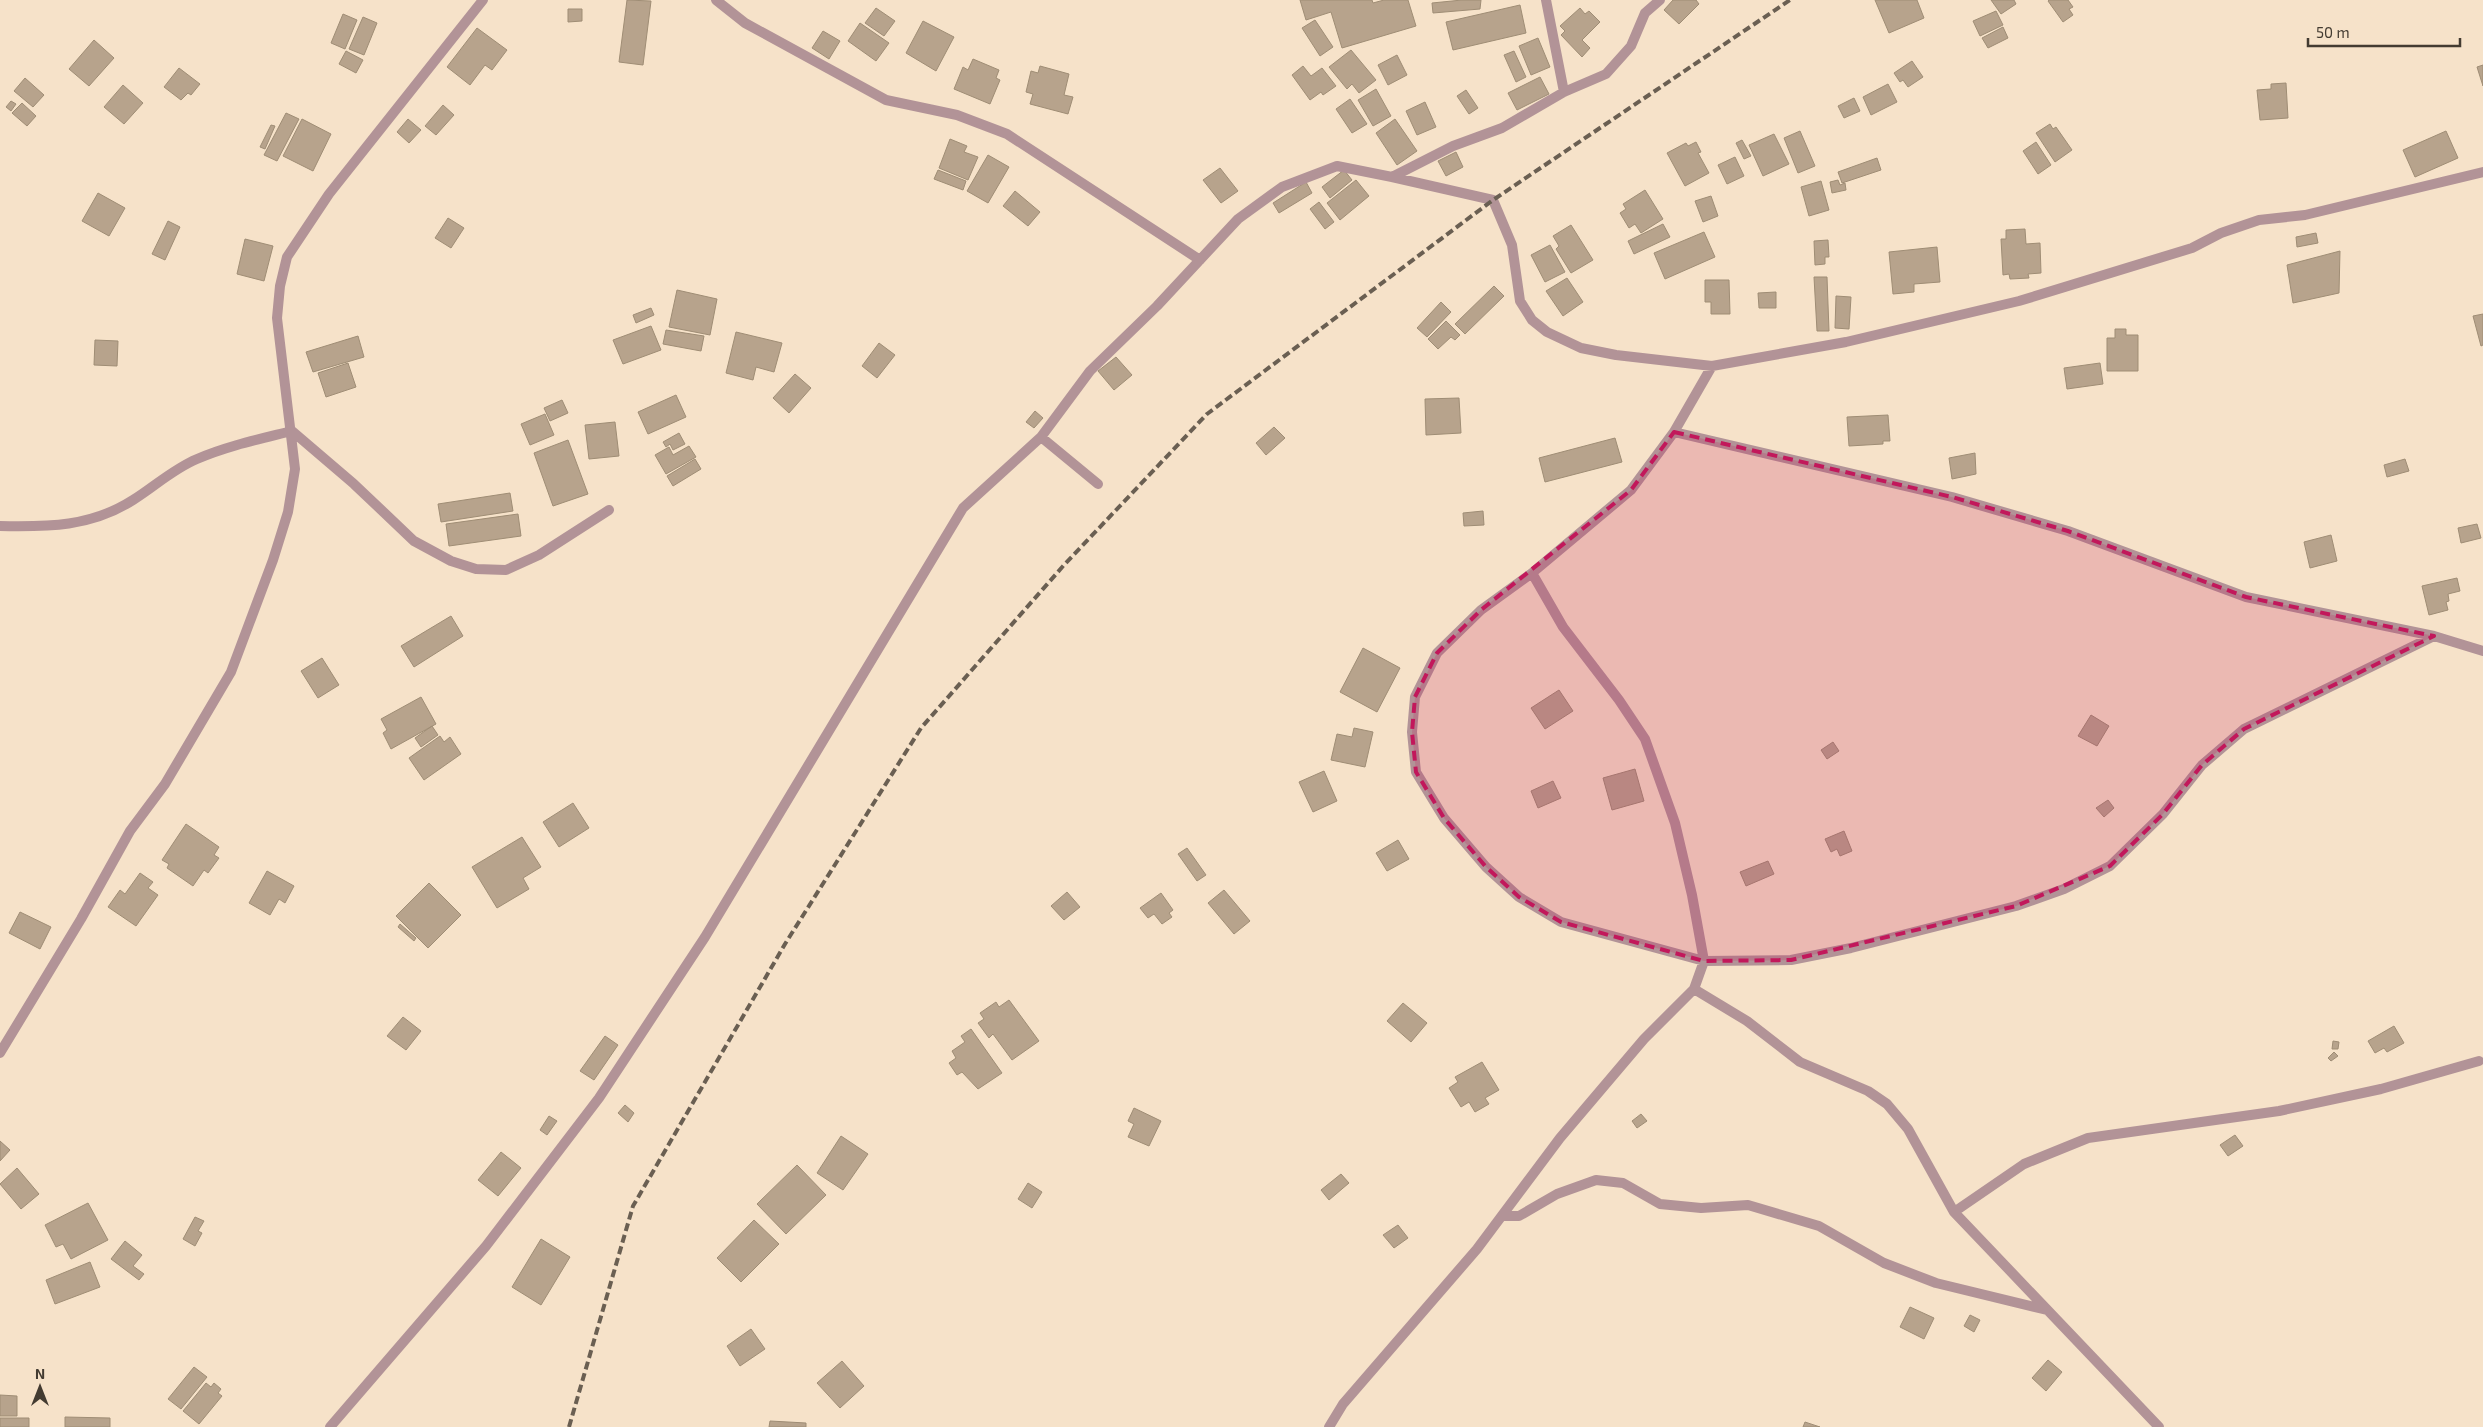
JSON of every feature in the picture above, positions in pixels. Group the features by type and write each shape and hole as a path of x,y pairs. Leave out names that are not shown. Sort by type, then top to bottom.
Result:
{"street":[{"path":"0,1053 82,919 130,831 165,784 231,672 273,560 288,512 295,469 292,431 277,318 280,286 287,257 329,194 483,0"},
{"path":"716,0 745,23 886,100 957,115 1007,134 1200,260"},
{"path":"1546,0 1564,92"},
{"path":"1392,177 1453,146 1502,128 1564,92 1606,74 1631,46 1645,13 1660,0"},
{"path":"330,1427 486,1246 599,1098 706,937 963,508 1040,437 1090,372 1157,306 1238,218 1282,188 1336,166 1493,200 1512,245 1520,301 1532,320 1547,332 1581,348 1616,355 1712,366 1846,342 2019,301 2192,248 2221,233 2259,220 2305,215 2483,172"},
{"path":"1712,366 1674,432 1631,490 1532,573 1481,610 1437,653 1415,697 1412,732 1416,772 1444,818 1486,867 1519,897 1562,922 1704,960 1791,960 1851,948 2016,906 2064,889 2110,866 2163,814 2202,765 2244,729 2434,636"},
{"path":"292,431 354,484 414,541 450,560 476,569 506,570 539,555 609,510"},
{"path":"0,526 53,527 96,518 132,501 195,460 227,448 292,431"},
{"path":"1674,432 1952,497 2068,531 2246,597 2434,636 2483,651"},
{"path":"1040,437 1098,484"},
{"path":"1329,1427 1343,1404 1503,1216 1560,1138 1644,1039 1694,988 1704,960 1692,895 1675,823 1645,739 1619,700 1563,627 1532,573"},
{"path":"1694,988 1747,1021 1800,1062 1868,1091 1887,1104 1908,1129 1954,1212 2158,1427"},
{"path":"1954,1212 2024,1164 2088,1138 2278,1111 2381,1089 2479,1062"},
{"path":"1503,1216 1519,1216 1557,1194 1596,1180 1623,1183 1660,1204 1701,1208 1748,1205 1819,1226 1884,1263 1936,1283 2047,1310"}],"highlighted area":[{"path":"1674,432 1952,497 2068,531 2246,597 2434,636 2244,729 2202,765 2163,814 2110,866 2016,906 1791,960 1704,961 1561,922 1519,897 1486,867 1444,818 1416,772 1412,732 1415,697 1437,653 1481,610 1631,490"}],"building":[{"path":"627,0 651,1 643,65 619,62"},
{"path":"1300,0 1372,0 1373,3 1384,0 1408,0 1416,26 1342,48 1331,12 1306,20"},
{"path":"1481,0 1480,9 1433,13 1432,3"},
{"path":"1673,0 1696,0 1699,4 1679,24 1664,10"},
{"path":"1875,0 1917,0 1924,18 1889,33"},
{"path":"1991,0 2014,0 2016,4 2001,14"},
{"path":"2049,0 2068,0 2073,7 2069,9 2073,15 2063,22"},
{"path":"1520,5 1526,33 1453,50 1446,22"},
{"path":"876,8 895,21 884,36 865,23"},
{"path":"1580,8 1585,14 1589,11 1600,22 1582,40 1590,48 1582,57 1561,35 1565,31 1560,26"},
{"path":"568,9 582,9 582,21 568,22"},
{"path":"1996,11 2003,25 1980,36 1973,21"},
{"path":"343,14 357,20 345,49 331,43"},
{"path":"363,17 377,23 364,55 349,49"},
{"path":"1315,20 1333,47 1320,56 1302,28"},
{"path":"923,21 954,37 936,71 906,53"},
{"path":"860,23 889,43 876,61 848,41"},
{"path":"2003,27 2008,38 1988,48 1982,38"},
{"path":"477,28 507,50 492,70 485,65 470,85 447,67"},
{"path":"823,31 840,41 829,59 812,48"},
{"path":"1538,38 1550,67 1531,75 1519,46"},
{"path":"94,40 114,58 89,86 69,69"},
{"path":"1351,50 1376,80 1359,93 1352,84 1347,89 1329,67"},
{"path":"346,51 363,60 356,73 339,64"},
{"path":"1514,51 1526,77 1516,82 1504,55"},
{"path":"1397,55 1407,75 1388,85 1378,65"},
{"path":"973,59 999,70 996,78 1000,80 990,104 954,89 963,67 968,70"},
{"path":"1912,61 1923,77 1908,87 1903,80 1900,82 1894,73"},
{"path":"2483,65 2483,86 2477,67"},
{"path":"1040,66 1069,74 1064,95 1073,97 1068,114 1030,104 1033,94 1026,92 1031,71 1038,73"},
{"path":"1303,66 1311,76 1322,68 1336,86 1323,95 1321,92 1310,100 1292,75"},
{"path":"179,68 200,84 191,95 188,93 181,100 164,87"},
{"path":"1540,77 1549,94 1517,110 1508,93"},
{"path":"25,78 44,95 33,107 14,91"},
{"path":"2286,83 2288,118 2260,120 2257,90 2271,89 2271,84"},
{"path":"1888,84 1897,102 1871,115 1863,97"},
{"path":"123,85 143,103 124,124 104,107"},
{"path":"1376,89 1391,116 1373,126 1358,100"},
{"path":"1466,90 1478,108 1469,114 1457,96"},
{"path":"1854,98 1860,111 1844,118 1838,106"},
{"path":"1350,99 1367,124 1352,133 1336,109"},
{"path":"11,101 16,104 11,111 6,107"},
{"path":"1425,102 1436,127 1417,135 1406,111"},
{"path":"22,103 36,116 27,126 12,113"},
{"path":"443,105 454,115 436,135 425,126"},
{"path":"286,113 299,119 277,161 264,155"},
{"path":"302,119 331,134 313,171 283,156"},
{"path":"408,119 421,130 409,143 397,132"},
{"path":"1395,119 1417,151 1397,165 1376,133"},
{"path":"2050,124 2053,129 2056,127 2072,150 2055,162 2036,133"},
{"path":"271,125 275,126 265,149 260,147"},
{"path":"1800,131 1815,166 1798,173 1784,138"},
{"path":"2446,131 2458,158 2415,177 2403,150"},
{"path":"1774,134 1789,164 1763,176 1749,145"},
{"path":"950,139 967,146 964,152 978,157 968,180 939,168"},
{"path":"1742,140 1751,156 1744,159 1736,143"},
{"path":"1696,142 1701,152 1698,153 1709,173 1685,186 1667,153 1686,143 1688,146"},
{"path":"2036,142 2051,165 2038,174 2023,151"},
{"path":"1456,152 1463,167 1446,176 1438,161"},
{"path":"988,155 1009,167 988,203 967,191"},
{"path":"1735,157 1744,176 1727,184 1718,165"},
{"path":"1877,158 1881,170 1842,183 1838,172"},
{"path":"1220,168 1238,191 1221,203 1203,180"},
{"path":"938,170 966,181 963,190 934,179"},
{"path":"1344,170 1352,180 1330,198 1322,187"},
{"path":"1356,180 1369,196 1340,220 1327,203"},
{"path":"1838,180 1840,185 1845,183 1846,190 1832,193 1830,182"},
{"path":"1821,181 1829,210 1809,216 1801,187"},
{"path":"1306,182 1312,193 1279,213 1273,203"},
{"path":"1645,190 1663,219 1641,233 1635,224 1629,228 1620,213 1626,209 1623,204"},
{"path":"1015,191 1040,212 1028,226 1003,206"},
{"path":"98,193 125,208 109,236 82,221"},
{"path":"1711,196 1718,216 1703,222 1695,201"},
{"path":"1319,202 1334,222 1325,229 1310,209"},
{"path":"448,218 464,228 451,248 435,238"},
{"path":"168,221 180,227 165,260 152,254"},
{"path":"1663,224 1670,237 1634,254 1628,241"},
{"path":"1571,225 1593,260 1571,273 1556,249 1559,246 1553,236"},
{"path":"2025,229 2026,244 2040,243 2041,273 2028,274 2029,278 2010,279 2009,274 2003,275 2001,239 2006,239 2006,230"},
{"path":"1704,232 1715,257 1665,279 1654,253"},
{"path":"2316,233 2318,243 2297,247 2296,237"},
{"path":"245,239 273,246 264,281 237,274"},
{"path":"1828,240 1829,257 1825,257 1825,264 1815,265 1814,241"},
{"path":"1550,245 1565,272 1545,282 1531,255"},
{"path":"1937,247 1940,282 1914,284 1914,292 1893,294 1889,252"},
{"path":"2340,251 2339,293 2293,303 2287,265"},
{"path":"1814,277 1827,277 1829,331 1817,331"},
{"path":"1567,278 1583,302 1563,316 1546,291"},
{"path":"1705,280 1729,280 1730,314 1711,314 1711,302 1705,302"},
{"path":"1494,286 1504,296 1465,334 1455,324"},
{"path":"677,290 717,299 710,335 669,327"},
{"path":"1776,292 1776,308 1759,308 1758,293"},
{"path":"1836,296 1851,297 1849,329 1835,328"},
{"path":"1441,302 1451,312 1427,337 1417,328"},
{"path":"651,308 654,315 636,323 633,315"},
{"path":"2483,314 2483,345 2481,346 2473,316"},
{"path":"1446,321 1460,335 1455,340 1451,337 1438,349 1428,339"},
{"path":"651,326 661,350 623,364 613,340"},
{"path":"2115,329 2126,329 2126,335 2138,335 2138,371 2107,371 2107,338 2115,338"},
{"path":"666,330 704,336 701,351 663,344"},
{"path":"736,332 782,343 774,372 756,367 753,380 726,373"},
{"path":"358,336 364,357 313,372 306,352"},
{"path":"95,340 118,341 117,366 94,365"},
{"path":"879,343 895,355 877,378 862,366"},
{"path":"1116,357 1132,375 1114,390 1098,371"},
{"path":"348,363 356,387 326,397 318,373"},
{"path":"2100,363 2103,384 2067,389 2064,368"},
{"path":"795,374 811,388 789,413 773,398"},
{"path":"676,395 686,417 648,434 638,412"},
{"path":"1459,398 1461,433 1426,435 1425,399"},
{"path":"562,400 568,413 550,421 544,408"},
{"path":"1035,411 1043,418 1034,428 1026,422"},
{"path":"545,414 554,435 530,445 521,424"},
{"path":"1888,415 1890,441 1883,441 1883,444 1849,446 1847,417"},
{"path":"615,422 619,456 589,459 585,425"},
{"path":"1274,427 1285,438 1266,455 1256,443"},
{"path":"679,433 685,444 673,450 670,444 666,447 663,442"},
{"path":"1615,438 1622,462 1545,482 1539,458"},
{"path":"568,440 588,494 553,506 534,453"},
{"path":"689,446 696,457 666,474 655,455 669,447 673,455"},
{"path":"1975,453 1976,474 1952,479 1949,458"},
{"path":"695,459 701,469 673,486 667,476"},
{"path":"2405,459 2409,471 2387,477 2384,465"},
{"path":"510,493 513,511 441,522 438,504"},
{"path":"1483,511 1484,525 1464,526 1463,513"},
{"path":"518,514 521,536 449,546 446,524"},
{"path":"2477,524 2481,538 2461,543 2458,528"},
{"path":"2331,535 2337,561 2310,568 2304,542"},
{"path":"2457,578 2460,591 2448,594 2449,601 2446,602 2448,610 2429,615 2422,586"},
{"path":"451,616 463,636 414,667 401,646"},
{"path":"1363,648 1400,668 1377,712 1340,692"},
{"path":"322,658 339,685 318,698 301,671"},
{"path":"1559,690 1573,711 1545,729 1531,708"},
{"path":"421,697 436,724 391,749 383,733 387,730 381,719"},
{"path":"2091,715 2109,726 2097,746 2078,736"},
{"path":"432,726 438,735 421,747 415,738"},
{"path":"1354,728 1373,732 1365,767 1331,760 1337,734 1352,737"},
{"path":"440,736 444,742 450,737 461,754 424,780 409,758"},
{"path":"1833,742 1839,751 1827,759 1821,750"},
{"path":"1635,769 1644,801 1612,810 1603,778"},
{"path":"1324,771 1337,801 1313,812 1299,782"},
{"path":"1553,781 1561,798 1538,808 1531,791"},
{"path":"2108,800 2114,808 2104,817 2096,808"},
{"path":"573,803 589,828 559,847 543,822"},
{"path":"186,824 219,847 214,855 219,858 208,873 204,870 193,886 167,868 169,864 162,860"},
{"path":"1844,831 1852,851 1840,856 1837,849 1831,852 1825,839"},
{"path":"522,837 541,867 523,878 529,889 497,908 472,867"},
{"path":"1398,840 1409,859 1387,871 1376,853"},
{"path":"1187,848 1206,875 1197,881 1178,854"},
{"path":"1768,861 1774,874 1746,886 1740,872"},
{"path":"267,871 294,886 285,903 279,899 270,915 249,903"},
{"path":"140,873 153,882 148,888 158,895 136,926 108,907 120,890 125,894"},
{"path":"429,883 461,915 428,948 396,916"},
{"path":"1224,890 1250,921 1234,934 1208,903"},
{"path":"1067,892 1080,907 1064,920 1051,906"},
{"path":"1161,893 1173,910 1169,913 1172,917 1162,924 1154,914 1148,918 1140,908"},
{"path":"20,912 51,927 40,949 9,933"},
{"path":"400,924 416,938 414,941 398,927"},
{"path":"1009,1000 1039,1041 1012,1060 993,1034 989,1038 978,1023 984,1019 980,1013 996,1002 999,1007"},
{"path":"1403,1003 1427,1023 1411,1042 1387,1021"},
{"path":"403,1017 421,1031 406,1050 387,1036"},
{"path":"2394,1026 2404,1043 2387,1052 2384,1048 2375,1053 2368,1041"},
{"path":"971,1029 1002,1073 978,1089 962,1072 957,1075 949,1063 956,1058 952,1051 965,1042 961,1036"},
{"path":"605,1036 618,1045 594,1080 580,1071"},
{"path":"2333,1041 2339,1042 2338,1049 2332,1049"},
{"path":"2334,1052 2338,1056 2331,1061 2328,1058"},
{"path":"1482,1062 1499,1090 1485,1098 1489,1104 1475,1112 1469,1102 1461,1107 1449,1088 1458,1082 1455,1077"},
{"path":"625,1105 634,1113 628,1122 618,1113"},
{"path":"1134,1108 1161,1121 1149,1146 1128,1137 1134,1124 1128,1121"},
{"path":"1641,1114 1647,1121 1637,1128 1632,1121"},
{"path":"549,1116 557,1121 547,1135 540,1130"},
{"path":"2235,1135 2243,1146 2228,1156 2220,1145"},
{"path":"841,1136 868,1154 843,1190 817,1173"},
{"path":"0,1141 10,1150 0,1161"},
{"path":"501,1152 521,1168 498,1196 478,1180"},
{"path":"797,1165 826,1195 786,1234 757,1204"},
{"path":"17,1168 39,1194 21,1209 0,1184"},
{"path":"1341,1174 1349,1183 1329,1200 1321,1190"},
{"path":"1028,1183 1042,1192 1032,1208 1018,1199"},
{"path":"88,1203 108,1240 71,1259 63,1244 56,1247 45,1225"},
{"path":"195,1217 204,1221 198,1231 202,1233 195,1246 183,1239"},
{"path":"754,1220 779,1244 741,1282 717,1258"},
{"path":"1398,1225 1408,1238 1394,1248 1383,1235"},
{"path":"541,1239 570,1257 541,1305 512,1287"},
{"path":"125,1241 142,1255 133,1266 144,1274 139,1280 111,1259"},
{"path":"90,1262 100,1287 55,1304 46,1280"},
{"path":"1910,1307 1934,1318 1924,1339 1900,1327"},
{"path":"1970,1315 1980,1320 1974,1332 1964,1326"},
{"path":"751,1329 765,1349 740,1366 727,1346"},
{"path":"2048,1360 2062,1372 2046,1391 2032,1378"},
{"path":"842,1361 864,1386 840,1408 817,1383"},
{"path":"194,1367 207,1377 181,1409 168,1399"},
{"path":"206,1383 211,1387 214,1383 221,1389 218,1393 222,1396 199,1424 183,1411"},
{"path":"0,1395 17,1396 17,1416 0,1416"},
{"path":"65,1417 110,1418 110,1427 65,1427"},
{"path":"0,1418 29,1418 29,1427 0,1427"},
{"path":"770,1421 806,1423 806,1427 769,1427"},
{"path":"1805,1422 1820,1427 1803,1427"}],"railway":[{"path":"569,1427 633,1206 785,944 921,728 1064,565 1207,414 1493,200 1790,0"}]}
